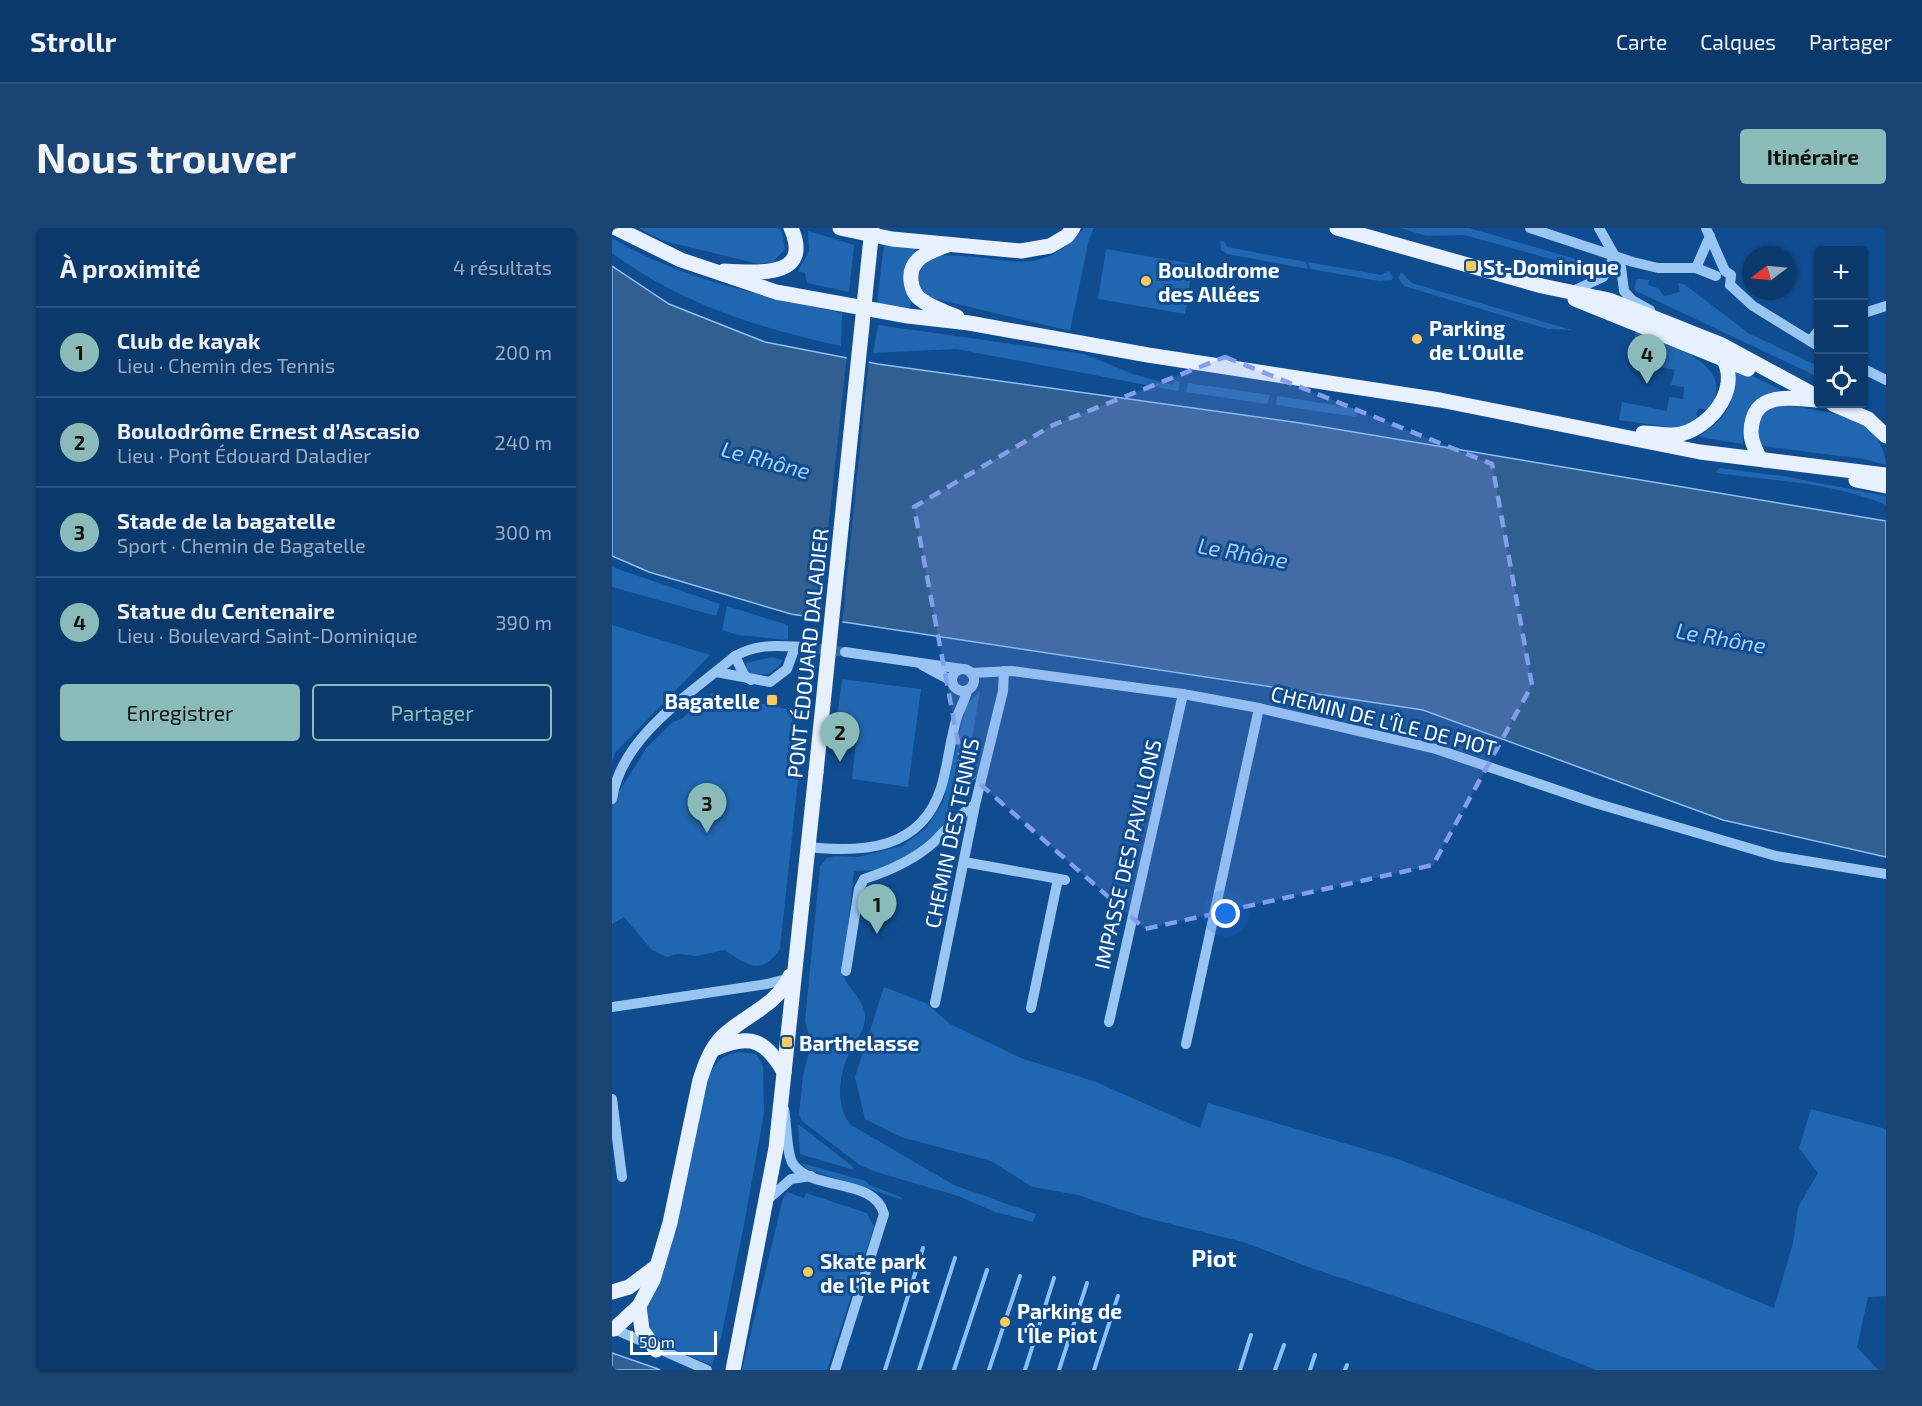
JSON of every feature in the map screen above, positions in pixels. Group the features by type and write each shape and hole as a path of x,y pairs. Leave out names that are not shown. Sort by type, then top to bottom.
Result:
{"main road":[{"path":"616,228 644,243 706,269 776,292 908,316 969,323 1127,351 1440,400 1700,452 1886,475"},
{"path":"706,269 774,272 787,267 794,255 796,241 791,228"},
{"path":"840,228 891,239 1021,251 1050,246 1067,236 1073,228"},
{"path":"1050,246 1062,228"},
{"path":"1336,228 1676,326 1722,345 1814,396"},
{"name":"PONT ÉDOUARD DALADIER","path":"733,1370 776,1148 792,973 808,847 872,232"},
{"path":"951,244 925,254 917,260 912,267 911,286 923,302 969,323"},
{"path":"1542,286 1572,291 1696,348 1814,396"},
{"path":"1580,429 1678,435 1694,430 1714,415 1724,398 1726,387 1728,374 1724,359 1718,351 1691,332"},
{"path":"1696,348 1715,364 1726,387"},
{"path":"1814,398 1782,398 1761,405 1755,412 1750,433 1752,445 1760,459 1886,486"},
{"path":"1842,408 1886,424"},
{"path":"1868,419 1886,436"},
{"path":"613,1328 639,1306 657,1266 670,1223 699,1080 712,1051 733,1029 777,997 792,973"},
{"path":"712,1051 738,1040 754,1042 769,1050 784,1072"},
{"path":"614,1294 629,1287 657,1266"},
{"path":"639,1306 642,1330 656,1350"}],"street":[{"path":"1530,228 1658,268 1696,268 1721,273"},
{"path":"1599,228 1621,267 1621,284 1632,300 1676,326"},
{"path":"1696,268 1708,232"},
{"path":"1708,232 1721,273 1720,286 1730,285 1753,306 1814,343"},
{"path":"1572,291 1603,277 1615,256"},
{"path":"1868,311 1886,306"},
{"path":"1868,371 1886,380"},
{"path":"612,799 621,766 640,739 716,672 735,656 753,648 769,645 800,647 787,669 770,682 716,672"},
{"name":"CHEMIN DE L'ÎLE DE PIOT","path":"845,652 967,671 1004,671 1183,694 1259,708 1436,749 1595,803 1776,856 1886,874"},
{"path":"735,656 744,675 751,680"},
{"path":"914,661 953,684 960,691 1004,671"},
{"path":"808,847 868,849 893,842 920,824 933,808 941,789 957,716 970,688 967,671 956,672 953,684 957,716"},
{"name":"CHEMIN DES TENNIS","path":"935,1003 975,806 1003,691 1004,671"},
{"name":"IMPASSE DES PAVILLONS","path":"1109,1022 1183,694"},
{"path":"1185,1044 1259,708"},
{"path":"846,971 860,889 864,879 911,859 934,842 958,815 975,806"},
{"path":"964,862 1061,880 1030,1008"},
{"path":"612,1007 767,984 792,973"},
{"path":"781,1097 788,1128 790,1158 800,1171 868,1195 882,1205 884,1214 835,1370"},
{"path":"612,1099 622,1177"},
{"path":"766,1201 791,1179 812,1177"},
{"path":"613,1328 656,1350 706,1370"}],"highlighted area":[{"path":"1225,357 1492,464 1532,685 1433,865 1145,929 963,769 914,507 1053,425"}],"shaded area":[{"path":"638,228 778,228 782,232 785,249 773,262 759,264 664,241"},
{"path":"1084,228 1094,228 1089,239 1070,331 928,297 919,284 918,273 921,268 938,256 1017,262 1033,261 1050,256 1067,245"},
{"path":"1400,228 1469,228 1583,261 1581,267 1464,235 1427,236"},
{"path":"808,231 854,245 849,292 807,283 805,273 798,271 809,251"},
{"path":"612,238 639,253 695,276 753,293 842,313 841,346 750,322 665,287 612,253"},
{"path":"1220,241 1225,242 1227,247 1306,262 1308,269 1227,254 1221,250"},
{"path":"884,244 918,248 908,261 904,274 905,288 912,302 909,309 877,303"},
{"name":"Boulodrome des Allées","path":"1106,249 1193,264 1185,314 1098,299"},
{"path":"1308,262 1381,275 1389,271 1393,277 1392,280 1379,281 1310,269"},
{"path":"1401,272 1412,283 1572,330 1548,329 1404,286 1398,278"},
{"path":"1637,279 1649,280 1648,285 1658,288 1664,296 1680,292 1678,283 1684,284 1750,334 1814,364 1814,375 1634,290"},
{"path":"878,325 1084,354 1133,374 1172,385 1175,381 1180,382 1178,391 956,349 873,353"},
{"path":"1636,330 1696,358 1708,369 1715,380 1716,394 1707,410 1699,408 1696,413 1698,419 1676,428 1619,420 1622,402 1667,411 1669,397 1683,399 1684,387 1671,385 1675,370 1630,361"},
{"path":"1734,367 1781,390 1763,398 1751,409 1744,424 1743,444 1698,437 1717,422 1728,408 1733,390"},
{"path":"1188,383 1270,395 1267,404 1186,392"},
{"path":"1277,396 1358,409 1356,417 1276,405"},
{"path":"1772,405 1820,410 1864,425 1876,437 1884,454 1886,465 1864,459 1763,446 1758,439 1758,420"},
{"path":"1719,468 1783,476 1886,496 1886,505 1866,497 1824,487 1716,473"},
{"path":"612,567 720,604 716,616 612,587"},
{"path":"727,606 788,625 788,640 738,635 722,630"},
{"path":"612,625 710,655 615,753 612,762"},
{"path":"772,657 783,660 772,672 768,674 747,673 746,663"},
{"path":"842,679 921,689 908,787 852,779 856,743 834,740"},
{"path":"980,691 963,795 938,832 901,862 878,870 854,871 843,975 862,1005 865,1020 844,1068 840,1098 842,1108 851,1125 954,1185 1036,1214 1033,1222 995,1212 958,1196 873,1171 860,1165 803,1122 799,1115 803,1075 811,1044 805,1021 820,866 827,858 835,856 858,857 902,846 926,828 943,802 966,706"},
{"path":"712,693 787,709 794,727 795,766 798,780 780,949 767,963 754,966 725,950 696,956 678,954 667,957 652,950 624,917 612,924 612,803 647,747 673,722 681,719"},
{"path":"884,987 926,1003 950,1024 1021,1058 1096,1082 1200,1128 1208,1103 1398,1159 1588,1231 1774,1308 1793,1243 1798,1207 1818,1173 1799,1148 1811,1109 1886,1129 1886,1296 1868,1297 1857,1347 1878,1370 1596,1370 1489,1328 1314,1269 1243,1242 1147,1218 1078,1195 1032,1187 991,1161 901,1137 865,1119 855,1077"},
{"path":"739,1052 756,1054 763,1066 764,1113 721,1338 712,1365 664,1343 649,1329 645,1311 708,1078 720,1060"},
{"path":"798,1124 852,1166 854,1170 800,1154"},
{"path":"801,1163 866,1181 869,1185 901,1197 903,1200 807,1169"},
{"path":"787,1192 804,1198 806,1193 867,1213 874,1227 827,1370 742,1370 783,1198"}],"water":[{"name":"Le Rhône","path":"612,266 669,304 765,342 878,364 1300,423 1886,521 1886,857 1723,820 1423,710 791,614 649,572 612,556"},
{"path":"612,1353 658,1369 660,1370 612,1370"}],"pier":[{"path":"847,355 869,359 842,625 818,622"}],"waterway":[{"path":"885,1370 923,1248"},
{"path":"919,1370 955,1258"},
{"path":"954,1370 987,1270"},
{"path":"989,1370 1020,1276"},
{"path":"1025,1370 1054,1278"},
{"path":"1059,1370 1087,1283"},
{"path":"1094,1370 1118,1296"},
{"path":"1240,1370 1251,1335"},
{"path":"1275,1370 1284,1345"},
{"path":"1310,1370 1315,1355"},
{"path":"1345,1370 1347,1365"}],"tunnel":[{"path":"804,647 845,652"}],"place":[{"name":"St-Dominique","path":"1471,266"},
{"name":"Boulodrome des Allées","path":"1146,281"},
{"name":"Parking de L'Oulle","path":"1417,339"},
{"name":"Statue du Centenaire","path":"1647,384"},
{"name":"Bagatelle","path":"772,700"},
{"name":"Boulodrôme Ernest d’Ascasio","path":"840,762"},
{"name":"Stade de la bagatelle","path":"707,833"},
{"name":"Club de kayak","path":"877,934"},
{"name":"Barthelasse","path":"787,1042"},
{"name":"Skate park de l'île Piot","path":"808,1272"},
{"name":"Parking de l'Île Piot","path":"1005,1322"}],"district":[{"name":"Piot","path":"1214,1257"}]}
